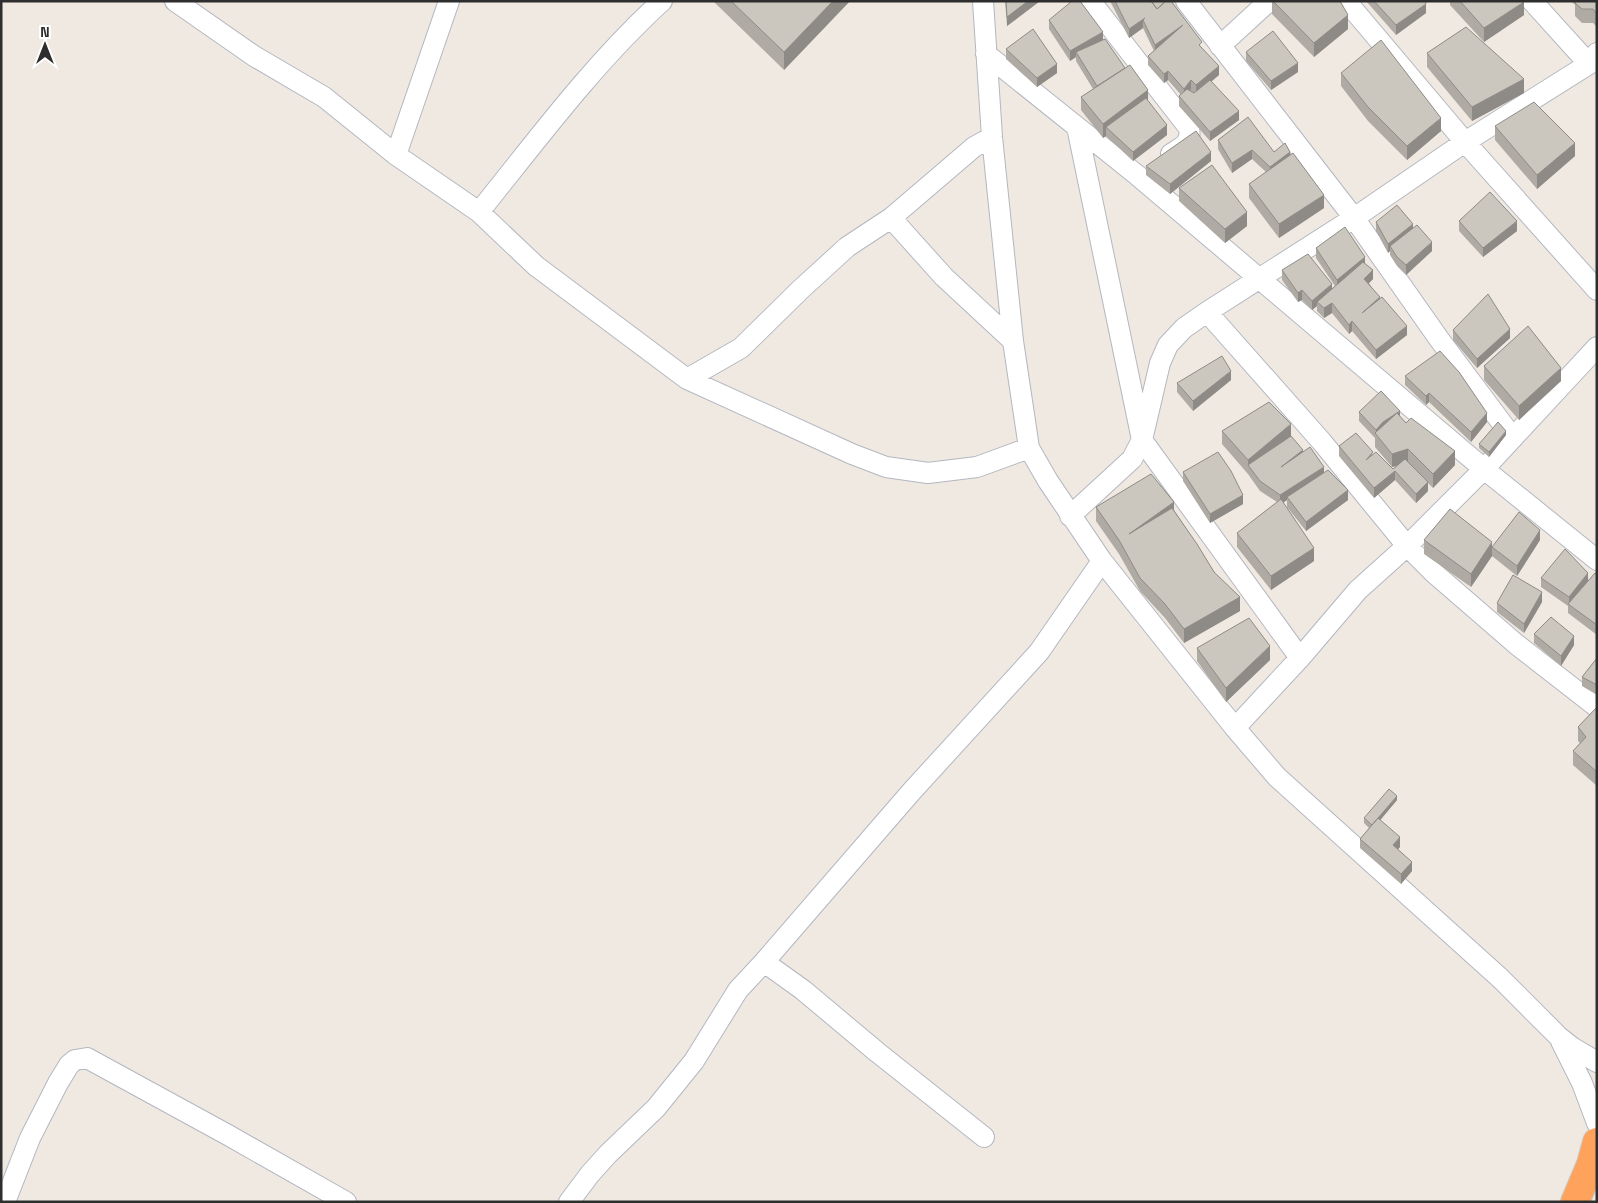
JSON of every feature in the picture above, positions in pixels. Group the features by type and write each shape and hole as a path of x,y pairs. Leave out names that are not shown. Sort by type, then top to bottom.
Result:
{"highway":[{"path":"1575,1202 1591,1164 1597,1142"}],"street":[{"path":"175,1 254,56 324,97 396,155 478,212 536,266 687,380 852,454 886,467 928,473 977,467 1029,448"},
{"path":"396,155 449,1"},
{"path":"478,212 630,30 662,1"},
{"path":"983,1 992,137 1014,341 1029,448 1070,516 1102,561 1235,728 1277,777 1500,978 1559,1037 1597,1062"},
{"path":"1186,1 1354,218 1439,339 1513,438"},
{"path":"1220,46 1269,1"},
{"path":"1346,1 1465,142 1597,290"},
{"path":"1070,516 1132,458 1142,440 1160,362 1168,345 1184,328 1354,218 1465,142 1593,59 1532,1"},
{"path":"1092,3 1188,128 1189,140 1186,144 1137,175"},
{"path":"986,54 1137,175 1484,469 1597,560"},
{"path":"1077,127 1142,440 1300,658"},
{"path":"687,380 741,348 847,247 891,218 974,147 992,137"},
{"path":"891,218 944,277 1014,341"},
{"path":"1206,312 1322,442 1407,546 1434,573 1516,644 1597,707"},
{"path":"1235,728 1300,658 1358,590 1407,546 1484,469 1597,347"},
{"path":"569,1202 590,1174 656,1108 694,1061 738,990 912,792 1039,652 1102,561"},
{"path":"764,962 803,990 984,1137"},
{"path":"1559,1037 1582,1083 1597,1124"},
{"path":"5,1202 30,1138 58,1082 69,1065 75,1060 87,1058 346,1202"}],"building":[{"path":"731,1 833,1 784,52"},
{"path":"1006,1 1028,1 1007,17"},
{"path":"1072,1 1080,1 1103,32 1070,51 1049,20"},
{"path":"1115,1 1151,1 1157,9 1166,1 1171,1 1202,42 1199,45 1219,66 1196,85 1191,80 1184,89 1168,71 1164,74 1148,56 1183,25 1155,45 1143,20 1145,18 1129,29"},
{"path":"1151,1 1166,1 1157,9"},
{"path":"1273,1 1340,1 1348,15 1314,43"},
{"path":"1374,1 1425,1 1426,4 1396,25"},
{"path":"1460,1 1524,1 1524,2 1484,28"},
{"path":"1576,1 1597,1 1597,14 1593,9 1582,9 1575,3"},
{"path":"1466,27 1524,79 1472,107 1427,53"},
{"path":"1033,29 1057,64 1037,78 1006,49"},
{"path":"1273,31 1298,63 1271,81 1246,52"},
{"path":"1105,39 1125,68 1097,86 1076,52"},
{"path":"1381,40 1441,118 1407,146 1368,107 1341,73"},
{"path":"1130,65 1148,90 1103,124 1081,97"},
{"path":"1210,80 1239,111 1210,132 1179,96 1187,89 1194,93"},
{"path":"1146,98 1167,125 1133,152 1106,127"},
{"path":"1534,102 1575,143 1537,175 1495,126"},
{"path":"1248,117 1274,152 1285,143 1290,152 1270,167 1252,150 1232,163 1218,140"},
{"path":"1196,131 1211,152 1170,184 1146,166"},
{"path":"1293,153 1324,195 1279,224 1249,184"},
{"path":"1212,165 1247,212 1225,229 1179,188"},
{"path":"1490,192 1517,221 1483,248 1459,221"},
{"path":"1397,205 1413,224 1388,244 1376,222"},
{"path":"1417,225 1432,242 1406,265 1397,257 1390,246"},
{"path":"1345,227 1365,257 1337,280 1316,248"},
{"path":"1308,254 1332,284 1312,301 1302,290 1298,293 1282,270"},
{"path":"1363,262 1373,270 1364,279 1380,297 1362,313 1382,297 1407,326 1376,350 1352,321 1349,325 1332,303 1324,308 1317,302"},
{"path":"1488,294 1510,329 1477,359 1453,330"},
{"path":"1528,326 1561,368 1519,406 1484,366"},
{"path":"1440,351 1459,372 1487,413 1471,432 1429,393 1426,396 1405,376"},
{"path":"1222,356 1231,371 1193,401 1177,383"},
{"path":"1381,391 1400,411 1383,422 1376,430 1359,412"},
{"path":"1269,402 1291,424 1248,460 1222,431"},
{"path":"1397,413 1406,423 1411,418 1455,451 1433,474 1408,449 1392,454 1375,433"},
{"path":"1498,422 1506,431 1489,452 1479,444"},
{"path":"1356,433 1373,452 1366,460 1376,452 1393,469 1405,459 1428,482 1416,494 1395,471 1374,488 1339,446"},
{"path":"1291,436 1303,450 1281,467 1310,447 1324,467 1280,495 1260,481 1248,465"},
{"path":"1218,452 1231,471 1243,495 1210,514 1183,472"},
{"path":"1328,470 1348,490 1306,522 1287,497"},
{"path":"1151,474 1174,502 1129,534 1172,508 1214,572 1240,597 1184,629 1165,604 1140,578 1119,540 1096,507"},
{"path":"1281,499 1314,548 1271,576 1237,533"},
{"path":"1450,509 1492,542 1471,574 1424,540"},
{"path":"1519,512 1540,530 1517,566 1492,547"},
{"path":"1565,549 1588,573 1569,597 1541,578"},
{"path":"1595,573 1597,575 1597,625 1568,604"},
{"path":"1513,575 1542,592 1524,624 1497,603"},
{"path":"1551,617 1574,636 1561,656 1534,634"},
{"path":"1249,618 1270,646 1226,688 1197,648"},
{"path":"1597,658 1597,685 1582,677"},
{"path":"1596,708 1597,772 1573,751 1586,737 1578,727"},
{"path":"1389,789 1397,796 1372,825 1364,818"},
{"path":"1378,818 1400,837 1393,845 1412,862 1401,874 1360,839"}]}
